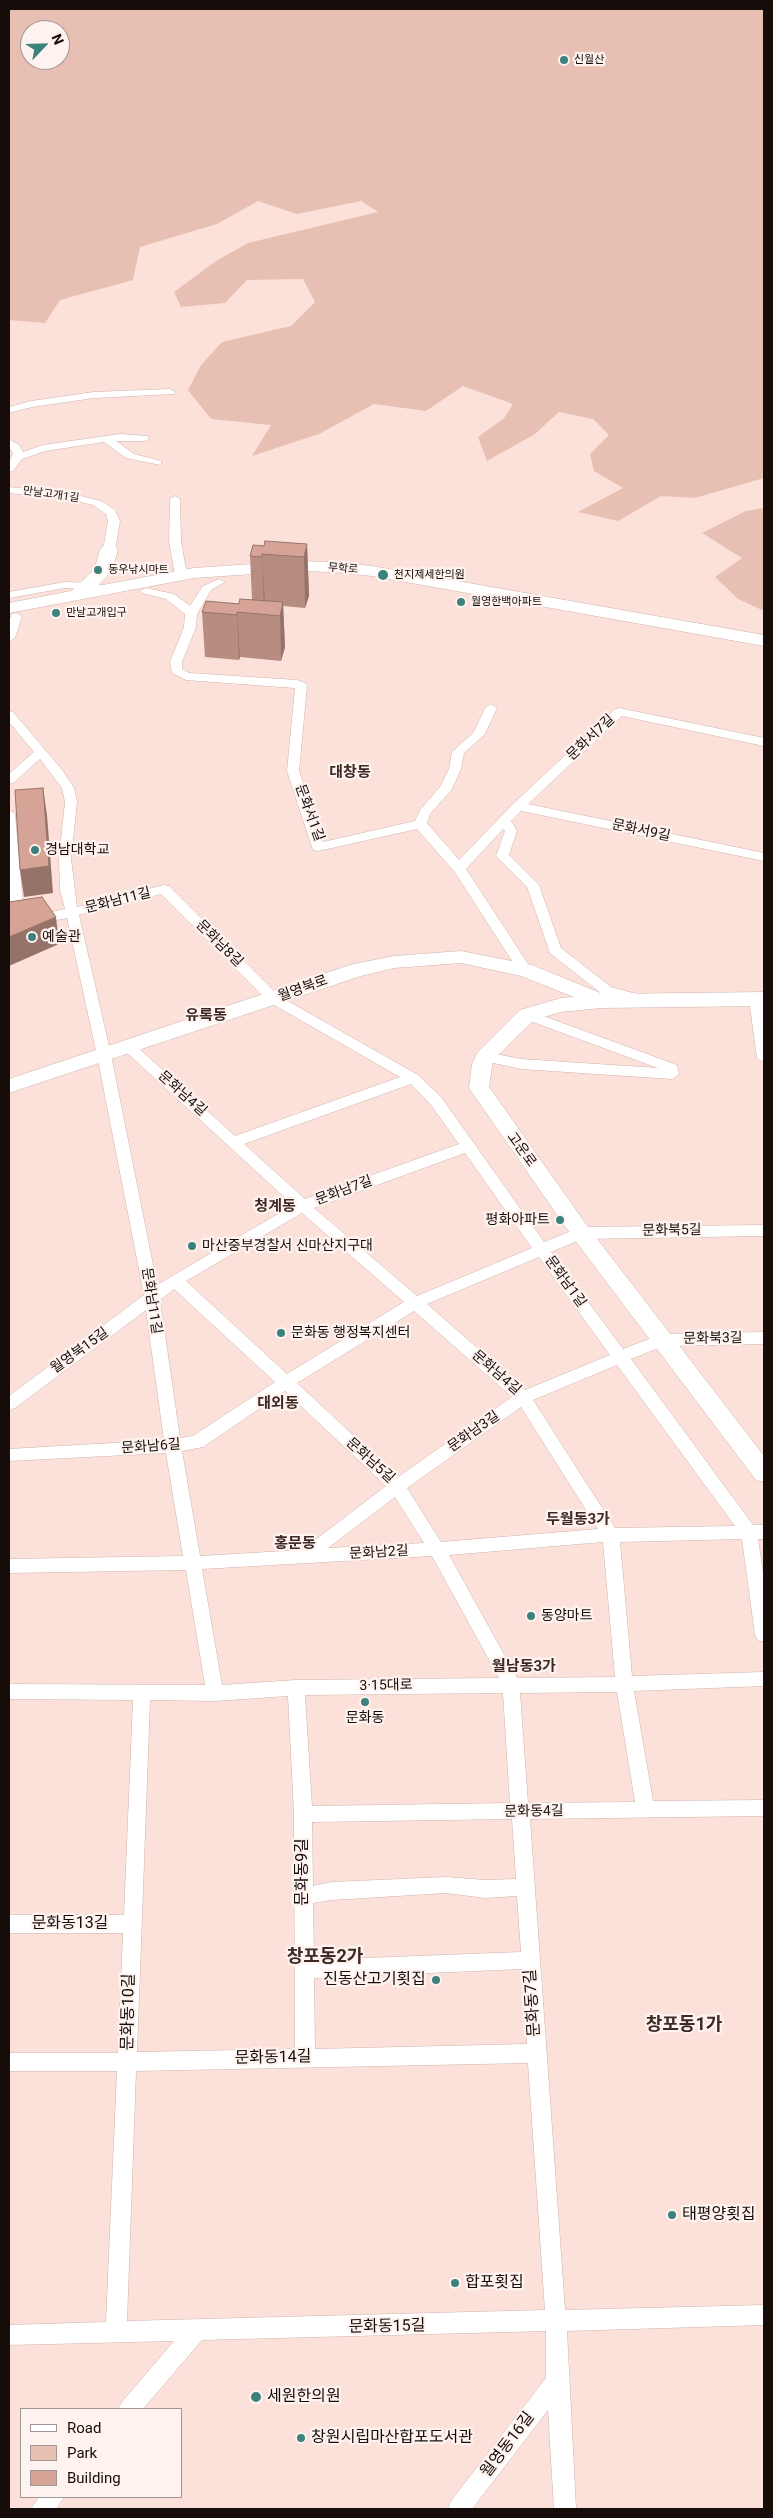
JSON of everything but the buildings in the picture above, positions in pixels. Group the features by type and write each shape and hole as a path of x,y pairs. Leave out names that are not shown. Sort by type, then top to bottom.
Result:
{"main road":[{"path":"109,550 123,569 149,586"},
{"path":"82,590 105,567 109,550"},
{"name":"무학로","path":"11,614 149,586 181,576 235,569 297,566 372,571 764,641"},
{"name":"무학로","path":"11,614 82,590 306,576 358,578 764,649"},
{"name":"월영북로","path":"9,1086 357,970 394,962 461,958 525,970 601,1001"},
{"path":"485,1057 527,1015 562,1005 601,1001 760,999"},
{"name":"고운로","path":"485,1057 482,1064 479,1088 580,1232 764,1474"}],"street":[{"path":"9,410 31,404 94,395 170,392"},
{"path":"9,469 18,457 43,448 106,438 144,438"},
{"path":"106,438 130,456 157,462"},
{"path":"9,442 18,450 18,457"},
{"name":"만날고개1길","path":"9,490 73,497 98,503 111,512 114,521 109,550"},
{"path":"175,500 175,541 181,576"},
{"name":"문화서1길","path":"219,582 207,588 191,614 190,627 176,662 176,670 178,673 230,680 297,684 301,686 294,771 318,847 420,824"},
{"path":"9,595 66,586 82,590"},
{"path":"149,586 174,598 191,614"},
{"path":"9,638 11,614"},
{"path":"491,708 479,734 458,752 455,769 446,789 424,813 420,824 459,868 525,970"},
{"name":"문화서7길","path":"459,868 518,806 619,712 764,742"},
{"name":"문화남11길","path":"9,715 59,774 68,788 71,802 65,859 67,890 104,1055 152,1298 172,1446 215,1693"},
{"path":"9,780 40,753"},
{"name":"문화서9길","path":"518,806 764,857"},
{"path":"9,814 14,924 72,912"},
{"path":"504,821 511,831 502,856 533,885 555,950 607,991 642,1000"},
{"name":"문화남11길","path":"72,912 164,889"},
{"name":"문화남8길","path":"164,889 274,999"},
{"name":"문화남1길","path":"274,999 413,1078 436,1101 620,1357 757,1532 764,1636"},
{"path":"760,999 764,1058"},
{"path":"485,1057 521,1064 672,1074 672,1068 527,1015"},
{"name":"문화남4길","path":"130,1047 303,1206 522,1397 611,1535 624,1684 646,1811"},
{"path":"234,1142 413,1078"},
{"name":"문화남7길","path":"152,1298 175,1280 303,1206 468,1146"},
{"name":"문화북5길","path":"580,1232 764,1230"},
{"name":"문화남6길","path":"9,1454 172,1446 197,1442 285,1383 415,1303 580,1232"},
{"name":"문화남5길","path":"175,1280 397,1486 437,1549 511,1684"},
{"name":"월영북15길","path":"9,1404 152,1298"},
{"name":"문화북3길","path":"662,1340 764,1338"},
{"name":"문화남3길","path":"305,1557 397,1486 522,1397 662,1340"},
{"name":"문화남2길","path":"9,1566 193,1563 437,1549 611,1535 757,1532"},
{"name":"3·15대로","path":"9,1691 215,1693 296,1688 624,1684 764,1679"},
{"name":"문화동7길","path":"511,1684 556,2322"},
{"name":"문화동9길","path":"296,1688 303,1814 305,2057"},
{"name":"문화동10길","path":"116,2332 128,2062 131,1924 142,1692"},
{"name":"문화동4길","path":"303,1814 764,1808"},
{"path":"303,1897 332,1891 446,1885 485,1889 526,1887"},
{"name":"문화동13길","path":"9,1924 131,1924"},
{"path":"304,1969 530,1960"},
{"name":"문화동14길","path":"9,2062 128,2062 537,2053"},
{"name":"문화동15길","path":"9,2335 196,2332 764,2315"},
{"name":"월영동16길","path":"556,2322 557,2381 565,2509"},
{"path":"129,2408 196,2332"},
{"name":"월영동16길","path":"459,2509 557,2381"},
{"path":"42,2509 52,2498"}],"green space":[{"path":"9,9 764,9 764,478 695,498 661,496 618,521 578,512 623,488 594,471 590,454 609,435 593,419 559,412 535,434 487,461 478,437 504,418 513,404 463,386 426,411 374,404 319,434 252,456 271,425 211,419 188,390 201,365 222,342 291,326 315,302 303,279 247,280 225,303 181,307 174,292 216,261 248,243 378,212 361,201 297,214 258,201 217,224 140,247 133,280 60,300 45,323 9,320"},
{"path":"764,508 764,611 738,599 715,577 742,558 702,533 746,511"}],"place":[{"name":"신월산","path":"564,60"},
{"name":"동우낚시마트","path":"98,570"},
{"name":"천지제세한의원","path":"383,575"},
{"name":"월영한백아파트","path":"461,602"},
{"name":"만날고개입구","path":"56,613"},
{"name":"경남대학교","path":"35,850"},
{"name":"예술관","path":"32,937"},
{"name":"평화아파트","path":"560,1220"},
{"name":"마산중부경찰서 신마산지구대","path":"192,1246"},
{"name":"문화동 행정복지센터","path":"281,1333"},
{"name":"동양마트","path":"531,1616"},
{"name":"문화동","path":"365,1702"},
{"name":"진동산고기횟집","path":"436,1980"},
{"name":"태평양횟집","path":"672,2215"},
{"name":"합포횟집","path":"455,2283"},
{"name":"세원한의원","path":"256,2397"},
{"name":"창원시립마산합포도서관","path":"301,2438"}],"district":[{"name":"대창동","path":"350,773"},
{"name":"유록동","path":"206,1016"},
{"name":"청계동","path":"275,1207"},
{"name":"대외동","path":"278,1404"},
{"name":"두월동3가","path":"578,1520"},
{"name":"홍문동","path":"295,1544"},
{"name":"월남동3가","path":"524,1667"},
{"name":"창포동2가","path":"325,1957"},
{"name":"창포동1가","path":"684,2025"}]}
